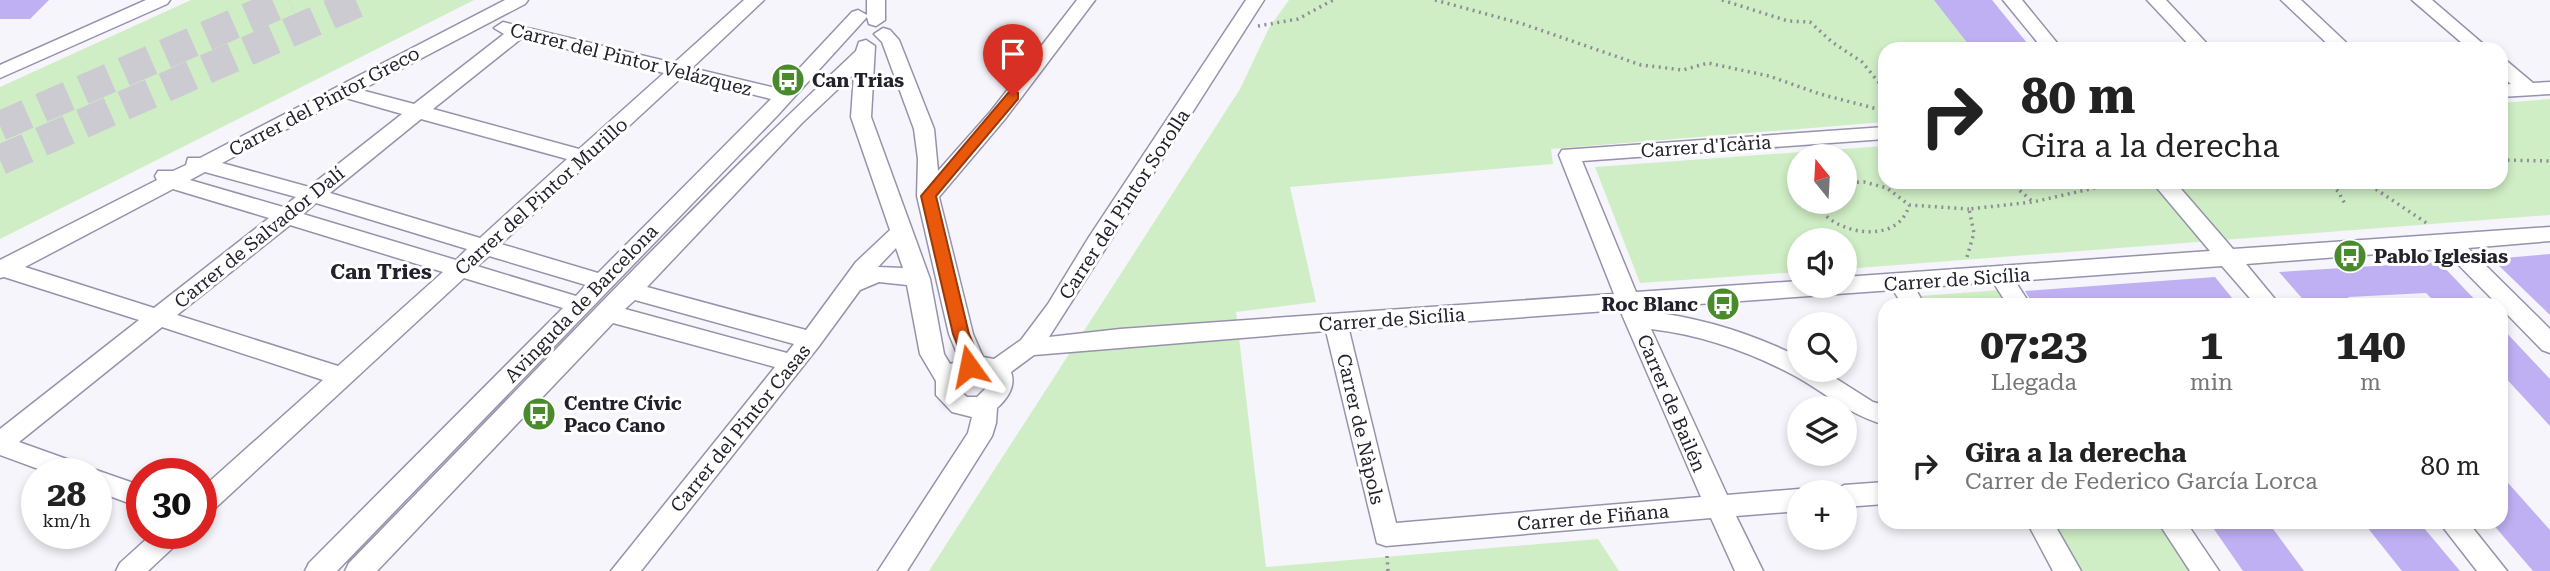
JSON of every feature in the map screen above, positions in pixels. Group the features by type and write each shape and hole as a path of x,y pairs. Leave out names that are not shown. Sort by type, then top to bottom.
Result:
{"street":[{"path":"0,72 161,0"},
{"name":"Carrer del Pintor Greco","path":"193,162 344,91 471,18 494,0"},
{"name":"Carrer del Pintor Greco","path":"1,264 471,18 519,0"},
{"name":"Carrer del Pintor Murillo","path":"217,491 755,0"},
{"path":"861,117 862,28 876,0"},
{"path":"928,196 998,115 1086,0"},
{"name":"Carrer del Pintor Sorolla","path":"985,367 1030,345 1056,310 1097,242 1255,0"},
{"path":"2012,0 2047,42"},
{"path":"2155,0 2196,42"},
{"path":"2290,0 2336,42"},
{"path":"2421,0 2472,42"},
{"name":"Carrer del Pintor Velázquez","path":"471,18 518,32 785,96"},
{"path":"862,28 890,40 924,129 928,159 928,196 961,334 985,367 1002,380 996,397 985,404 965,406 951,400 946,391 949,379 960,370 985,367"},
{"name":"Avinguda de Barcelona","path":"359,571 841,73 862,28"},
{"name":"Avinguda de Barcelona","path":"319,571 785,96 862,28"},
{"name":"Carrer de Salvador Dalí","path":"0,444 310,194 518,32"},
{"path":"2508,72 2529,90"},
{"path":"841,73 861,117 919,279 932,354 938,367 949,379"},
{"path":"2508,91 2550,88"},
{"path":"344,91 583,157"},
{"name":"Carrer d'Icària","path":"1569,155 1878,133"},
{"name":"Carrer de Bailén","path":"1569,155 1630,310 1749,571"},
{"path":"193,162 310,194 602,282"},
{"path":"165,176 282,217 579,305"},
{"path":"2169,189 2262,298"},
{"name":"Carrer del Pintor Casas","path":"625,571 855,284 868,260 903,231"},
{"name":"Carrer de Sicília","path":"1030,345 1046,346 1336,323 1630,310 1900,283 2550,233"},
{"path":"2448,241 2504,298"},
{"path":"1,264 343,377"},
{"path":"855,284 872,274 885,273 919,279"},
{"path":"2000,276 2016,298"},
{"path":"1900,283 1909,298"},
{"path":"629,290 811,340"},
{"path":"2508,302 2550,344"},
{"path":"1630,310 1720,334 1787,362"},
{"path":"608,313 792,363"},
{"name":"Carrer de Nàpols","path":"1336,323 1387,535"},
{"path":"1822,382 1865,409 1878,413"},
{"path":"892,571 979,436 985,423 985,404"},
{"path":"0,444 37,458"},
{"path":"1857,495 1878,494"},
{"name":"Carrer de Fiñana","path":"1387,535 1787,501"},
{"path":"2044,529 2067,571"},
{"path":"2176,529 2205,571"},
{"path":"2458,529 2493,571"},
{"path":"130,571 154,549"}],"path":[{"path":"1238,26 1279,26 1302,19 1334,0"},
{"path":"1435,0 1527,25 1595,52 1629,62 1685,70 1699,63 1708,63 1769,76 1820,94 1878,109"},
{"path":"1722,0 1788,21 1810,22 1832,42 1862,62 1878,81"},
{"path":"2508,160 2550,161"},
{"path":"1857,182 1878,186"},
{"path":"1887,189 1909,205 1969,209 2033,202 2090,189"},
{"path":"2018,189 2033,202"},
{"path":"2335,189 2345,204"},
{"path":"2375,189 2448,241"},
{"path":"1821,214 1830,222 1861,232 1896,226 1908,214 1909,205"},
{"path":"1969,209 1975,225 1973,244 1965,260 1972,278"}],"green space":[{"path":"191,0 474,0 0,239 0,87"},
{"path":"1289,0 1989,0 2024,42 1878,42 1878,123 1551,149 1553,164 1290,187 1316,302 1236,312 1266,567 1598,539 1619,571 929,571 1240,89 1269,28"},
{"path":"2550,99 2550,215 1857,268 1857,228 1787,228 1787,273 1640,283 1595,167 1787,153 1787,214 1857,214 1857,148 1878,147 1878,189 2508,189 2508,102"},
{"path":"2000,290 2006,298 1921,298 1920,296"},
{"path":"2056,529 2163,529 2192,571 2081,571"}],"building":[{"path":"0,0 49,0 30,19 0,19"},
{"path":"1934,0 1992,0 2026,42 1967,42"},
{"path":"2550,254 2550,315 2492,259"},
{"path":"2439,262 2473,298 2431,298 2426,293 2302,298 2279,272"},
{"path":"2215,277 2232,298 2029,298 2025,291"},
{"path":"2508,334 2550,379 2550,426 2508,381"},
{"path":"2508,483 2550,530 2550,571 2533,571 2497,529 2508,529"},
{"path":"2214,529 2273,529 2304,571 2243,571"},
{"path":"2369,529 2425,529 2460,571 2402,571"}],"tunnel":[{"path":"0,126 289,0"},
{"path":"0,160 363,0"}],"place":[{"name":"Can Trias","path":"788,80"},
{"name":"Pablo Iglesias","path":"2350,256"},
{"name":"Roc Blanc","path":"1723,304"},
{"name":"Centre Cívic Paco Cano","path":"539,414"}],"district":[{"name":"Can Tries","path":"381,272"}],"route":[{"path":"969,366 974,365 961,334 928,196 1013,96"}]}
